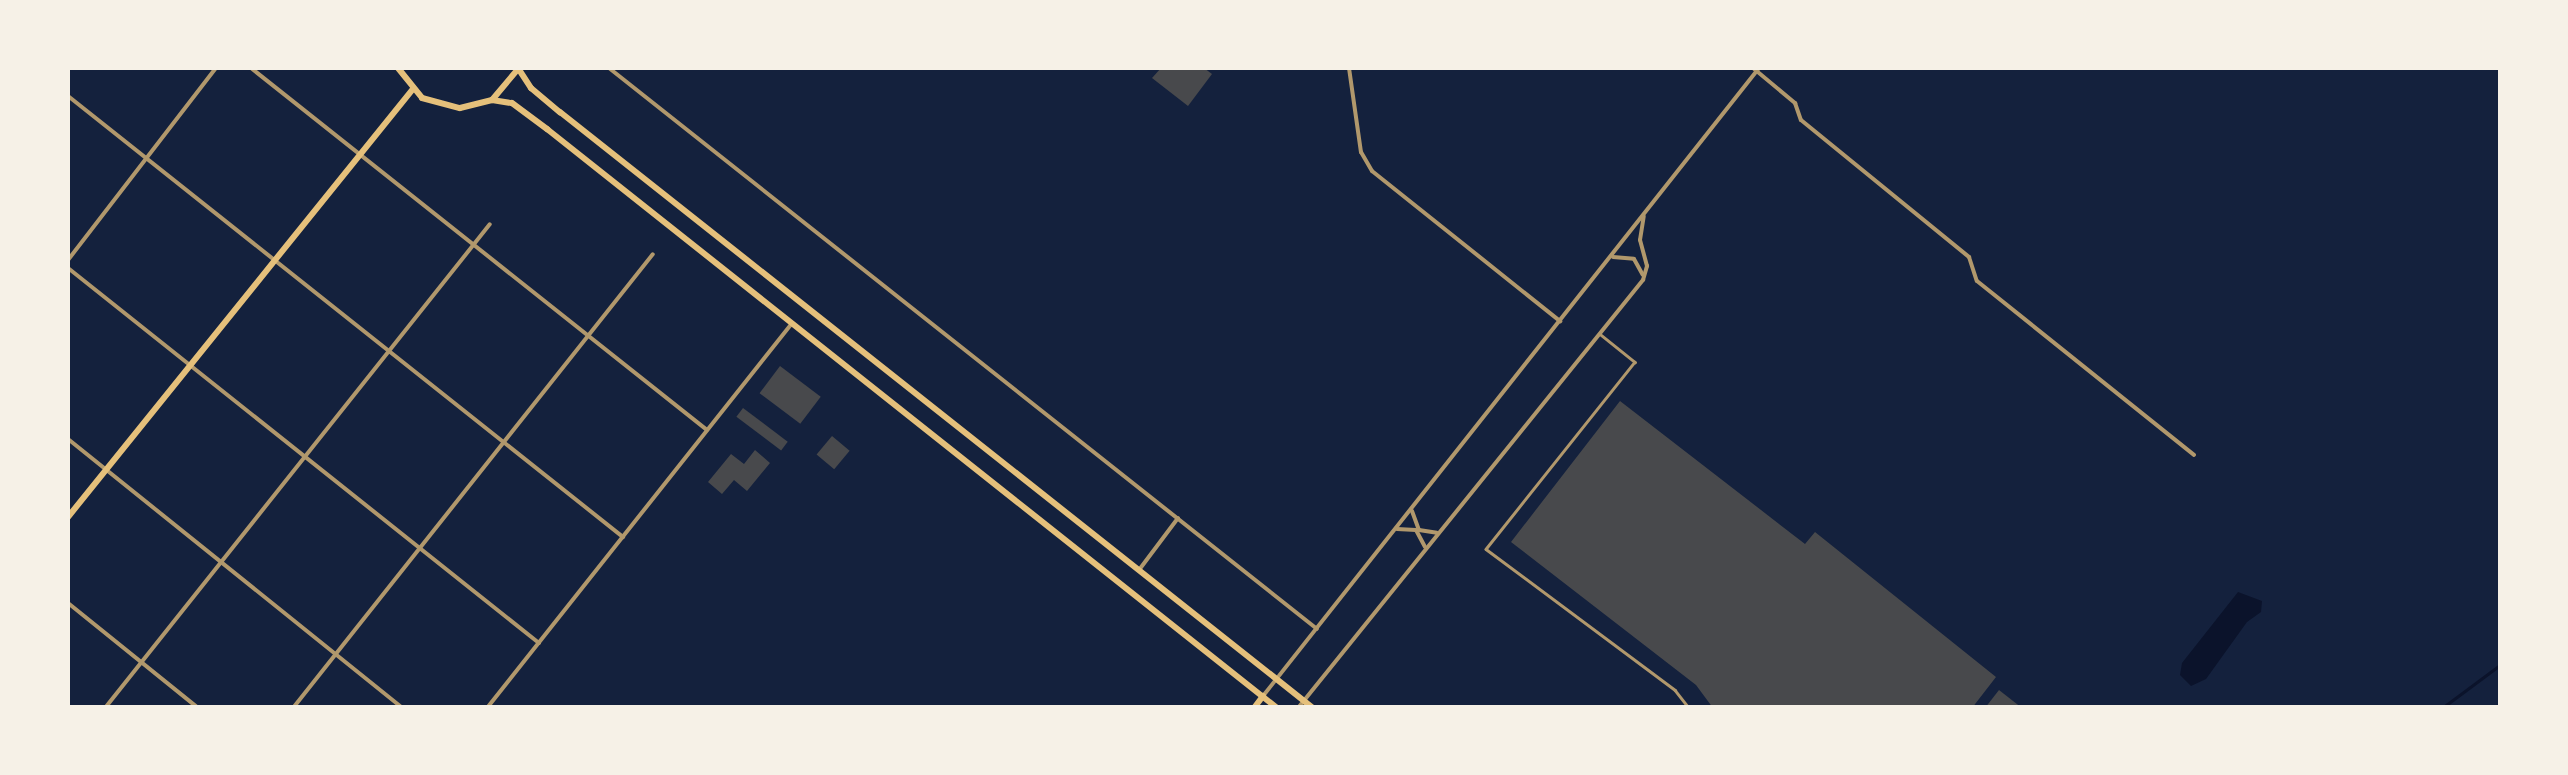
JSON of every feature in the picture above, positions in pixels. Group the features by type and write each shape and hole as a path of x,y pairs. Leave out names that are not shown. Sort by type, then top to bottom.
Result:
{"main road":[{"path":"398,68 412,90 447,108 467,108 492,100 515,105 547,128 1277,708"},
{"path":"492,100 518,68 529,86 560,112 1314,708"},
{"path":"68,517 412,90"},
{"path":"1254,708 1263,696"}],"street":[{"path":"68,260 216,68"},
{"path":"251,68 707,430"},
{"path":"609,68 1316,629"},
{"path":"1350,68 1362,152 1372,172 1560,321"},
{"path":"1263,696 1756,69 1794,103 1801,120 1969,256 1976,281 2194,455"},
{"path":"68,96 622,537"},
{"path":"1298,708 1643,280 1647,266 1640,240 1645,213"},
{"path":"105,708 490,224"},
{"path":"293,708 653,254"},
{"path":"1609,259 1631,258 1640,266 1643,280"},
{"path":"68,268 538,643"},
{"path":"487,708 792,322"},
{"path":"68,439 403,708"},
{"path":"1415,505 1412,518 1418,529 1430,534 1442,530"},
{"path":"1138,570 1178,518"},
{"path":"1392,533 1402,528 1416,530 1424,540 1424,552"},
{"path":"68,604 198,708"}],"lane":[{"path":"1600,333 1636,362 1486,549 1675,690 1690,708"}],"water":[{"path":"2238,592 2262,601 2261,612 2247,622 2206,679 2191,686 2180,675 2182,663"}],"building":[{"path":"1161,68 1204,68 1212,74 1188,106 1152,78"},
{"path":"780,366 821,397 800,424 760,393"},
{"path":"1620,401 1805,544 1815,532 1996,677 1972,708 1713,708 1696,685 1511,542"},
{"path":"743,408 788,442 781,450 736,417"},
{"path":"832,436 850,451 834,469 817,454"},
{"path":"755,450 770,463 747,491 734,480 722,494 708,482 731,454 744,464"},
{"path":"1999,690 2022,708 1985,708"}],"waterway":[{"path":"2442,708 2500,665"}]}
